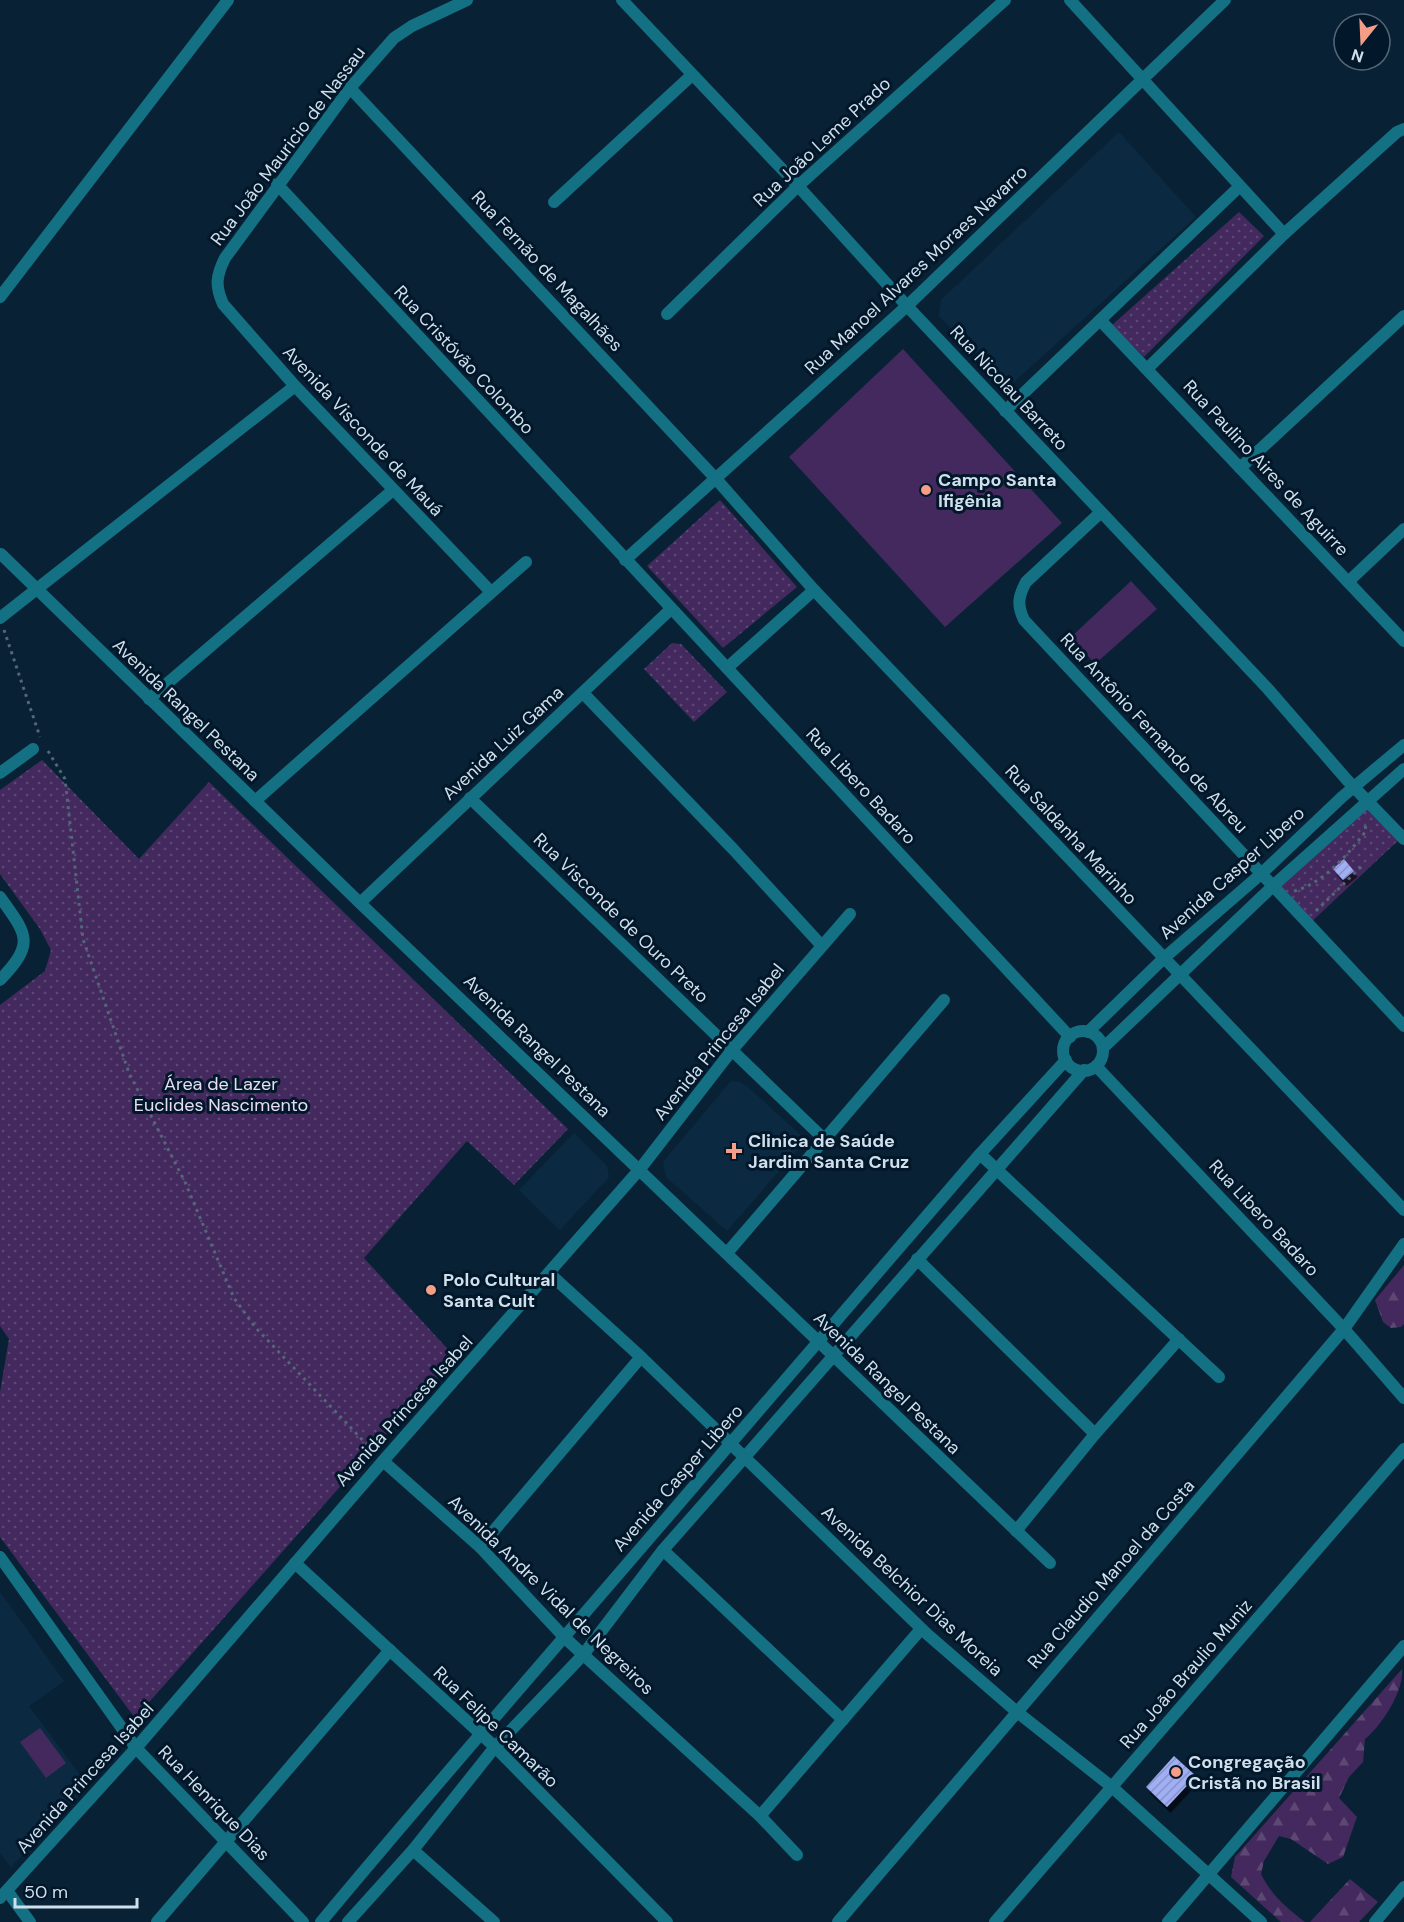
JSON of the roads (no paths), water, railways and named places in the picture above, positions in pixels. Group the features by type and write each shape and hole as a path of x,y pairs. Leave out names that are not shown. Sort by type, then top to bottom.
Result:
{"street":[{"path":"0,297 228,0"},
{"name":"Rua João Mauricio de Nassau","path":"216,289 218,272 225,258 277,184 350,88 394,38 412,26 467,0"},
{"name":"Rua Nicolau Barreto","path":"622,0 798,186 1100,513 1268,689 1355,788 1404,839"},
{"name":"Rua João Leme Prado","path":"667,314 798,186 1005,0"},
{"path":"1070,0 1239,188 1284,234"},
{"name":"Rua Manoel Alvares Moraes Navarro","path":"625,560 717,480 907,306 1225,0"},
{"path":"554,202 692,75"},
{"name":"Rua Fernão de Magalhães","path":"350,88 717,480"},
{"path":"1148,368 1284,234 1397,132 1404,129"},
{"name":"Rua Cristóvão Colombo","path":"277,184 625,560"},
{"path":"1005,411 1239,188"},
{"name":"Avenida Visconde de Mauá","path":"216,289 223,304 295,386 491,592"},
{"path":"1240,468 1404,316"},
{"name":"Rua Paulino Aires de Aguirre","path":"1100,320 1148,368 1404,641"},
{"path":"2,623 35,589 295,386"},
{"name":"Rua Saldanha Marinho","path":"717,480 814,590 1404,1210"},
{"path":"149,699 393,490"},
{"name":"Rua Antônio Fernando de Abreu","path":"1100,513 1026,582 1020,593 1018,607 1024,620 1404,1026"},
{"path":"1348,582 1404,529"},
{"name":"Avenida Rangel Pestana","path":"1,554 360,903 640,1169 832,1357 1050,1563"},
{"name":"Rua Libero Badaro","path":"625,560 1070,1037"},
{"path":"255,801 526,562"},
{"path":"727,668 814,590"},
{"name":"Avenida Luiz Gama","path":"360,903 671,609"},
{"path":"583,693 733,849 822,946"},
{"path":"0,773 37,745"},
{"name":"Avenida Casper Libero","path":"1088,1032 1164,958 1261,874 1342,797 1404,745"},
{"name":"Avenida Casper Libero","path":"1103,1048 1404,769"},
{"name":"Rua Visconde de Ouro Preto","path":"470,798 824,1139"},
{"path":"0,897 21,925 24,939 17,963 0,980"},
{"name":"Avenida Princesa Isabel","path":"4,1895 136,1748 383,1461 550,1274 611,1199 640,1169 732,1050 850,914"},
{"path":"727,1253 944,1000"},
{"path":"1088,1032 1099,1039 1103,1048 1102,1057 1090,1068 1075,1069 1066,1060 1064,1048 1070,1037 1088,1032"},
{"name":"Avenida Casper Libero","path":"321,1922 478,1733 565,1638 980,1154 1066,1060"},
{"name":"Rua Libero Badaro","path":"1090,1068 1344,1329 1404,1398"},
{"name":"Avenida Casper Libero","path":"348,1922 413,1850 495,1747 583,1654 663,1550 917,1259 1090,1068"},
{"path":"980,1154 1219,1377"},
{"name":"Rua Claudio Manoel da Costa","path":"838,1922 1344,1329 1404,1244"},
{"path":"917,1259 1095,1434"},
{"name":"Avenida Belchior Dias Moreia","path":"550,1274 641,1357 921,1629 1017,1712 1112,1787 1261,1922"},
{"path":"1016,1531 1095,1434 1179,1339"},
{"path":"480,1547 641,1357"},
{"name":"Rua João Braulio Muniz","path":"995,1922 1404,1449"},
{"name":"Avenida Andre Vidal de Negreiros","path":"383,1461 480,1547 565,1638 760,1816 796,1856"},
{"path":"663,1550 843,1720"},
{"name":"Rua Henrique Dias","path":"0,1557 136,1748 303,1922"},
{"name":"Rua Felipe Camarão","path":"295,1563 495,1747 667,1922"},
{"path":"760,1816 921,1629"},
{"path":"1168,1922 1404,1646"},
{"path":"157,1922 390,1650"},
{"path":"413,1850 494,1922"},
{"path":"1375,1922 1404,1887"},
{"path":"4,1895 30,1922"}],"place":[{"name":"Campo Santa Ifigênia","path":"926,490"},
{"name":"Clinica de Saúde Jardim Santa Cruz","path":"734,1151"},
{"name":"Polo Cultural Santa Cult","path":"431,1290"},
{"name":"Congregação Cristã no Brasil","path":"1176,1772"}],"park label":[{"name":"Área de Lazer Euclides Nascimento","path":"221,1094"}]}
